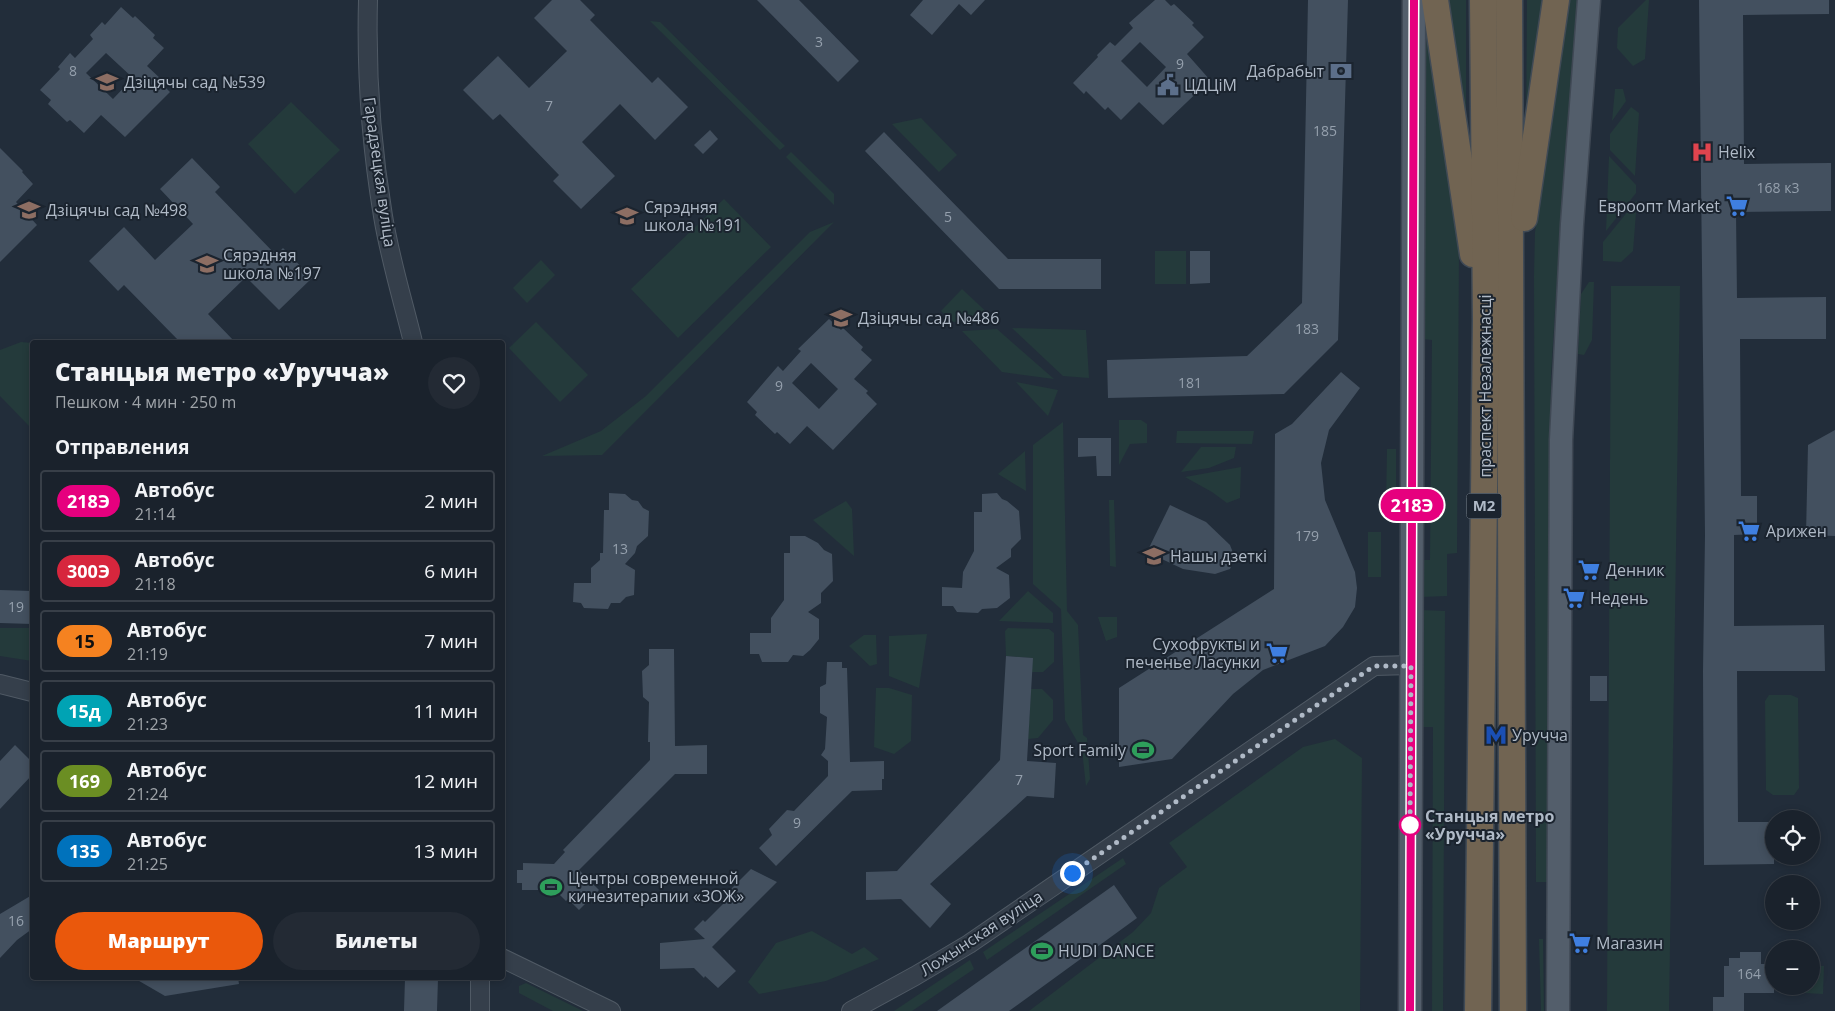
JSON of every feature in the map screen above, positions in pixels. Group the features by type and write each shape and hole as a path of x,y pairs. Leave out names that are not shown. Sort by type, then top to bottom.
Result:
{"highway":[{"path":"1435,0 1469,238 1498,321"},
{"name":"праспект Незалежнасці","path":"1483,0 1498,321 1513,1011"},
{"name":"праспект Незалежнасці","path":"1478,1011 1509,0"},
{"path":"1498,321 1534,139 1556,0"}],"main road":[{"path":"1410,1011 1414,0"},
{"path":"1558,1011 1561,440 1572,224 1589,0"}],"street":[{"name":"Гарадзецкая вуліца","path":"368,0 370,127 383,218 413,340"},
{"name":"Ложынская вуліца","path":"851,1011 969,944 1374,666 1411,666"},
{"path":"0,684 30,692"},
{"path":"505,960 611,1011"},
{"path":"480,980 480,1011"}],"green space":[{"path":"1424,0 1459,249 1457,553 1447,554 1447,596 1421,597 1420,560 1430,560 1432,340 1422,339"},
{"path":"1442,0 1466,0 1466,180"},
{"path":"1527,0 1546,0 1526,138"},
{"path":"1565,0 1580,0 1566,223 1558,263 1551,375 1548,882 1536,882 1535,232"},
{"path":"1646,0 1649,0 1645,59 1633,66 1617,48 1618,28"},
{"path":"650,21 660,22 785,146 780,150"},
{"path":"1615,89 1623,89 1626,101 1612,121"},
{"path":"291,102 340,150 295,194 248,144"},
{"path":"1631,107 1639,113 1635,176 1610,150 1610,134"},
{"path":"921,118 957,155 939,172 892,124"},
{"path":"791,152 834,194 834,205 786,157"},
{"path":"1609,156 1636,185 1636,193 1606,231"},
{"path":"724,199 771,247 678,338 631,289"},
{"path":"1637,200 1633,251 1621,262 1603,261 1603,242"},
{"path":"834,222 602,455 542,456 601,431 646,396 810,232"},
{"path":"1155,251 1186,251 1186,284 1155,284"},
{"path":"541,260 555,275 527,303 513,288"},
{"path":"1589,282 1594,282 1592,340 1584,355 1578,354 1581,294"},
{"path":"1611,286 1680,286 1669,1011 1607,1011"},
{"path":"962,289 994,319 953,322 941,311"},
{"path":"536,322 588,375 560,402 509,348"},
{"path":"1012,328 1086,330 1089,378 1063,376"},
{"path":"997,329 1054,379 1002,372 962,331"},
{"path":"21,342 30,343 30,427 0,396 0,350"},
{"path":"1016,382 1058,390 1048,416"},
{"path":"1119,420 1141,420 1147,424 1147,443 1130,444 1119,465"},
{"path":"1063,422 1067,611 1078,625 1083,735 1087,738 1090,779 1086,786 1082,750 1065,720 1061,609 1033,584 1033,445"},
{"path":"1177,431 1254,431 1252,444 1176,443"},
{"path":"1201,447 1236,447 1234,458 1209,468 1181,472"},
{"path":"1387,449 1396,449 1396,505 1386,505"},
{"path":"1025,451 1026,491 998,474"},
{"path":"1241,467 1240,498 1227,503 1185,477"},
{"path":"1109,500 1114,500 1116,567 1110,566"},
{"path":"846,501 852,509 854,556 813,520"},
{"path":"1368,532 1381,532 1381,577 1368,577"},
{"path":"1028,591 1053,613 1053,623 999,621"},
{"path":"1422,610 1445,611 1443,1011 1432,1011 1433,727 1421,727"},
{"path":"1098,617 1117,617 1117,637 1106,641"},
{"path":"0,628 30,628 30,661 0,656"},
{"path":"1008,628 1049,629 1054,633 1054,662 1043,672 1032,672 1032,658 1006,656 1005,631"},
{"path":"927,634 919,688 889,676 889,636"},
{"path":"864,635 876,635 877,664 870,666 849,646"},
{"path":"876,688 889,688 912,695 911,741 894,754 874,747"},
{"path":"1031,689 1042,689 1053,700 1053,720 1038,738 1028,739"},
{"path":"1769,695 1791,695 1798,698 1799,788 1794,795 1773,795 1766,790 1765,701"},
{"path":"1335,739 1362,758 1360,1011 1029,1011 1133,932 1151,913 1159,888 1187,867 1169,843 1303,747"},
{"path":"1123,858 1126,864 987,960 983,952"},
{"path":"812,931 852,954 864,947 879,959 826,981 759,994 748,982 776,943"},
{"path":"1539,939 1543,939 1544,1011 1541,1011"},
{"path":"970,960 974,969 912,1011 894,1011"},
{"path":"1820,966 1824,966 1823,994 1820,994"},
{"path":"526,983 583,1011 553,1011 519,993 519,986"}],"building":[{"path":"552,0 580,0 595,15 590,20 652,83 658,77 688,107 655,140 620,104 582,142 615,176 581,209 553,181 559,175 500,114 493,120 463,90 498,56 529,88 567,51 534,18"},
{"path":"757,0 799,0 859,61 838,82"},
{"path":"923,0 985,0 971,15 959,4 932,35 910,15"},
{"path":"1155,0 1165,0 1171,6 1174,4 1194,23 1192,25 1204,37 1187,54 1210,80 1163,125 1139,102 1121,120 1108,107 1105,110 1086,91 1084,94 1073,83 1110,42 1115,46 1133,28 1129,23","holes":["1140,42 1166,67 1147,87 1121,61"]},
{"path":"1308,0 1348,0 1338,340 1284,394 1108,398 1107,360 1247,356 1302,303"},
{"path":"1699,0 1829,0 1829,14 1743,15 1744,164 1831,163 1831,211 1736,212 1737,298 1826,297 1826,339 1740,339 1741,496 1757,496 1757,534 1734,535 1734,626 1824,625 1825,671 1737,671 1738,822 1765,822 1765,864 1704,865 1703,671 1705,535"},
{"path":"121,7 133,18 135,16 155,35 153,38 164,48 147,66 162,80 160,82 170,92 125,137 101,115 84,133 70,120 67,122 48,104 51,100 40,90 60,69 58,67 70,53 75,58 93,39 90,35 102,22 105,25","holes":["106,53 133,78 113,99 86,73"]},
{"path":"710,130 718,139 703,154 694,145"},
{"path":"884,132 1008,259 1101,259 1101,289 999,289 865,151"},
{"path":"0,148 33,184 16,202 37,225 0,262"},
{"path":"192,158 220,187 215,192 276,255 283,248 312,278 279,310 246,277 208,314 233,340 178,340 124,285 118,291 89,261 124,227 155,260 193,224 160,189"},
{"path":"1190,251 1210,251 1210,283 1190,284"},
{"path":"829,319 841,330 843,328 863,347 861,350 872,360 854,379 868,391 866,393 877,404 833,450 807,426 790,444 777,432 775,434 755,415 757,412 747,402 778,366 783,371 801,351 798,349","holes":["811,363 838,389 819,409 792,383"]},
{"path":"1341,372 1360,388 1329,430 1321,463 1325,500 1355,572 1357,588 1355,607 1343,627 1325,646 1263,670 1233,694 1172,759 1119,767 1119,688 1274,589 1275,434 1292,424"},
{"path":"1835,430 1835,536 1806,535 1808,445"},
{"path":"1078,438 1111,438 1111,476 1097,476 1096,456 1078,457"},
{"path":"609,493 625,494 632,500 638,501 643,508 649,511 648,536 637,546 635,553 625,564 635,570 634,595 626,597 620,603 611,603 608,609 584,608 581,603 573,602 574,583 591,583 591,568 600,560 600,553 603,553 604,510 609,510"},
{"path":"997,493 1019,511 1021,539 1011,549 1011,557 996,568 1009,575 1010,598 997,608 982,609 978,613 957,612 953,606 942,606 942,587 962,588 963,572 974,551 974,512 982,512 982,494"},
{"path":"1170,505 1206,522 1230,545 1235,558 1230,569 1215,574 1183,569 1147,552"},
{"path":"790,536 805,536 832,554 833,581 821,593 821,603 808,612 819,619 819,639 810,650 803,656 793,655 788,662 762,662 759,654 750,654 750,633 771,633 771,618 784,600 784,553 790,553"},
{"path":"0,590 30,591 30,624 0,623"},
{"path":"649,649 674,649 675,746 707,745 707,774 675,774 579,870 599,890 579,910 555,890 522,890 522,883 517,883 517,870 523,870 523,863 554,864 565,852 563,850 650,760 650,742 648,742 649,702 643,697 642,671 649,665"},
{"path":"1006,656 1033,658 1027,761 1056,763 1054,798 1027,796 930,884 951,904 930,928 901,899 866,900 866,872 897,871 1000,760"},
{"path":"827,662 842,662 842,668 847,668 850,762 884,761 882,790 852,791 776,866 759,848 772,835 769,829 787,810 794,811 828,776 828,761 821,755 825,749 827,717 820,713 820,687 826,684"},
{"path":"1590,676 1607,676 1607,701 1590,701"},
{"path":"15,745 30,760 30,777 0,809 0,761"},
{"path":"751,869 777,882 712,947 736,971 718,988 694,968 660,969 660,943 705,939 694,929 703,920 705,922 731,896 728,892"},
{"path":"1114,885 1137,918 1009,1011 937,1011"},
{"path":"30,896 30,930 17,940 0,958 0,914"},
{"path":"1740,952 1761,952 1761,964 1765,964 1765,993 1744,993 1744,1011 1713,1011 1713,997 1724,997 1724,966 1729,966 1729,958 1740,958"},
{"path":"137,980 238,980 239,984 165,996"},
{"path":"405,980 438,980 437,1011 404,1011"}],"bus line":[{"name":"218Э","path":"1410,1011 1414,0"}],"place":[{"name":"Дабрабыт","path":"1341,71"},
{"name":"Дзіцячы сад №539","path":"107,82"},
{"name":"ЦДЦіМ","path":"1168,85"},
{"name":"Helix","path":"1702,152"},
{"name":"Евроопт Market","path":"1737,206"},
{"name":"Дзіцячы сад №498","path":"29,210"},
{"name":"Сярэдняя школа №191","path":"627,216"},
{"name":"Сярэдняя школа №197","path":"207,264"},
{"name":"Дзіцячы сад №486","path":"841,318"},
{"name":"Арижен","path":"1749,531"},
{"name":"Нашы дзеткі","path":"1154,556"},
{"name":"Денник","path":"1589,570"},
{"name":"Недень","path":"1574,598"},
{"name":"Сухофрукты и печенье Ласунки","path":"1277,653"},
{"name":"Уручча","path":"1496,735"},
{"name":"Sport Family","path":"1143,750"},
{"name":"Станцыя метро «Уручча»","path":"1410,825"},
{"name":"Центры современной кинезитерапии «ЗОЖ»","path":"551,887"},
{"name":"Магазин","path":"1580,943"},
{"name":"HUDI DANCE","path":"1042,951"}],"route":[{"path":"1072,873 1374,666 1411,666 1410,825"}]}
